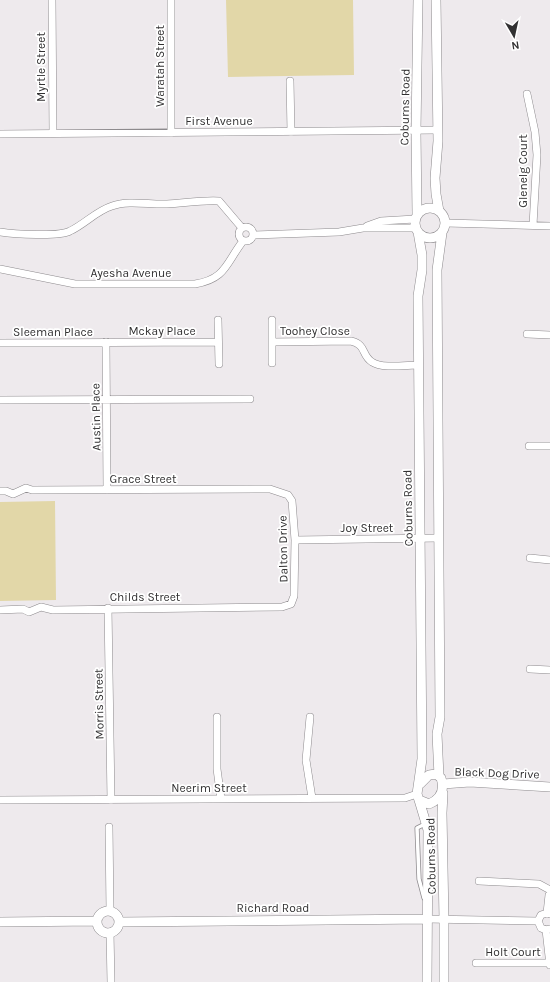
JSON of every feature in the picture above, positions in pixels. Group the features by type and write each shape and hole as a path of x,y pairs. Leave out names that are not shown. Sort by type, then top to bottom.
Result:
{"street":[{"name":"Myrtle Street","path":"52,0 53,134"},
{"name":"Waratah Street","path":"170,133 171,0"},
{"name":"Coburns Road","path":"416,216 418,0"},
{"path":"436,0 438,130 435,178 439,211"},
{"path":"290,81 291,132"},
{"name":"Glenelg Court","path":"527,94 535,132 537,155 533,225"},
{"name":"First Avenue","path":"0,134 438,130"},
{"path":"0,232 64,233 69,232 103,209 113,206 123,204 167,204 208,200 219,201 242,228"},
{"path":"425,208 435,208 443,214 446,223 442,233 432,238 422,236 416,230 416,216 425,208"},
{"name":"Ayesha Avenue","path":"363,228 381,220 416,216"},
{"path":"446,223 550,226"},
{"path":"242,228 246,227 251,229 253,235"},
{"path":"242,228 239,236 243,241"},
{"name":"Ayesha Avenue","path":"0,269 75,284 195,284 206,282 217,277 225,269 235,251 243,241 250,240 253,235 339,232 363,228 416,230"},
{"name":"Coburns Road","path":"416,230 422,255 422,270 418,296 422,760 420,784"},
{"name":"Coburns Road","path":"442,233 437,270 440,717 438,734 442,784 444,982"},
{"path":"218,320 218,364"},
{"name":"Toohey Close","path":"272,320 272,363"},
{"path":"528,334 550,335"},
{"name":"Toohey Close","path":"272,342 351,341 357,342 362,346 369,360 378,365 419,366"},
{"name":"Mckay Place","path":"106,342 218,342"},
{"name":"Sleeman Place","path":"0,343 106,342"},
{"name":"Austin Place","path":"106,342 107,490"},
{"path":"0,400 250,399"},
{"path":"529,446 550,446"},
{"name":"Grace Street","path":"0,491 6,491 13,494 26,488 32,490 270,489 288,495"},
{"name":"Dalton Drive","path":"288,495 292,501 295,540 294,596 291,604"},
{"name":"Joy Street","path":"295,540 439,538"},
{"path":"530,558 550,560"},
{"name":"Childs Street","path":"0,610 23,609 29,612 41,607 53,610 108,608 282,607 291,604"},
{"name":"Morris Street","path":"108,608 111,800"},
{"path":"530,669 550,670"},
{"path":"310,716 306,760 312,798"},
{"path":"217,717 217,769 221,799"},
{"path":"436,774 442,784 436,801 430,804 418,797 420,784 429,775 436,774"},
{"name":"Black Dog Drive","path":"442,784 470,782 550,787"},
{"name":"Coburns Road","path":"418,797 426,823 428,849 427,982"},
{"name":"Neerim Street","path":"0,800 418,797"},
{"path":"109,828 110,911"},
{"path":"479,881 539,884 550,890"},
{"path":"550,894 548,914 541,915 538,921 541,928 548,930 550,964"},
{"path":"110,911 116,914 119,922 116,929 110,932 103,932 97,921 99,914 110,911"},
{"path":"427,914 444,920 538,921"},
{"name":"Richard Road","path":"119,922 427,914"},
{"path":"0,922 97,921"},
{"path":"110,932 111,982"},
{"name":"Holt Court","path":"476,963 550,964"}],"shaded area":[{"path":"226,0 353,0 354,75 228,77"},
{"path":"55,501 56,600 0,601 0,502"}]}
